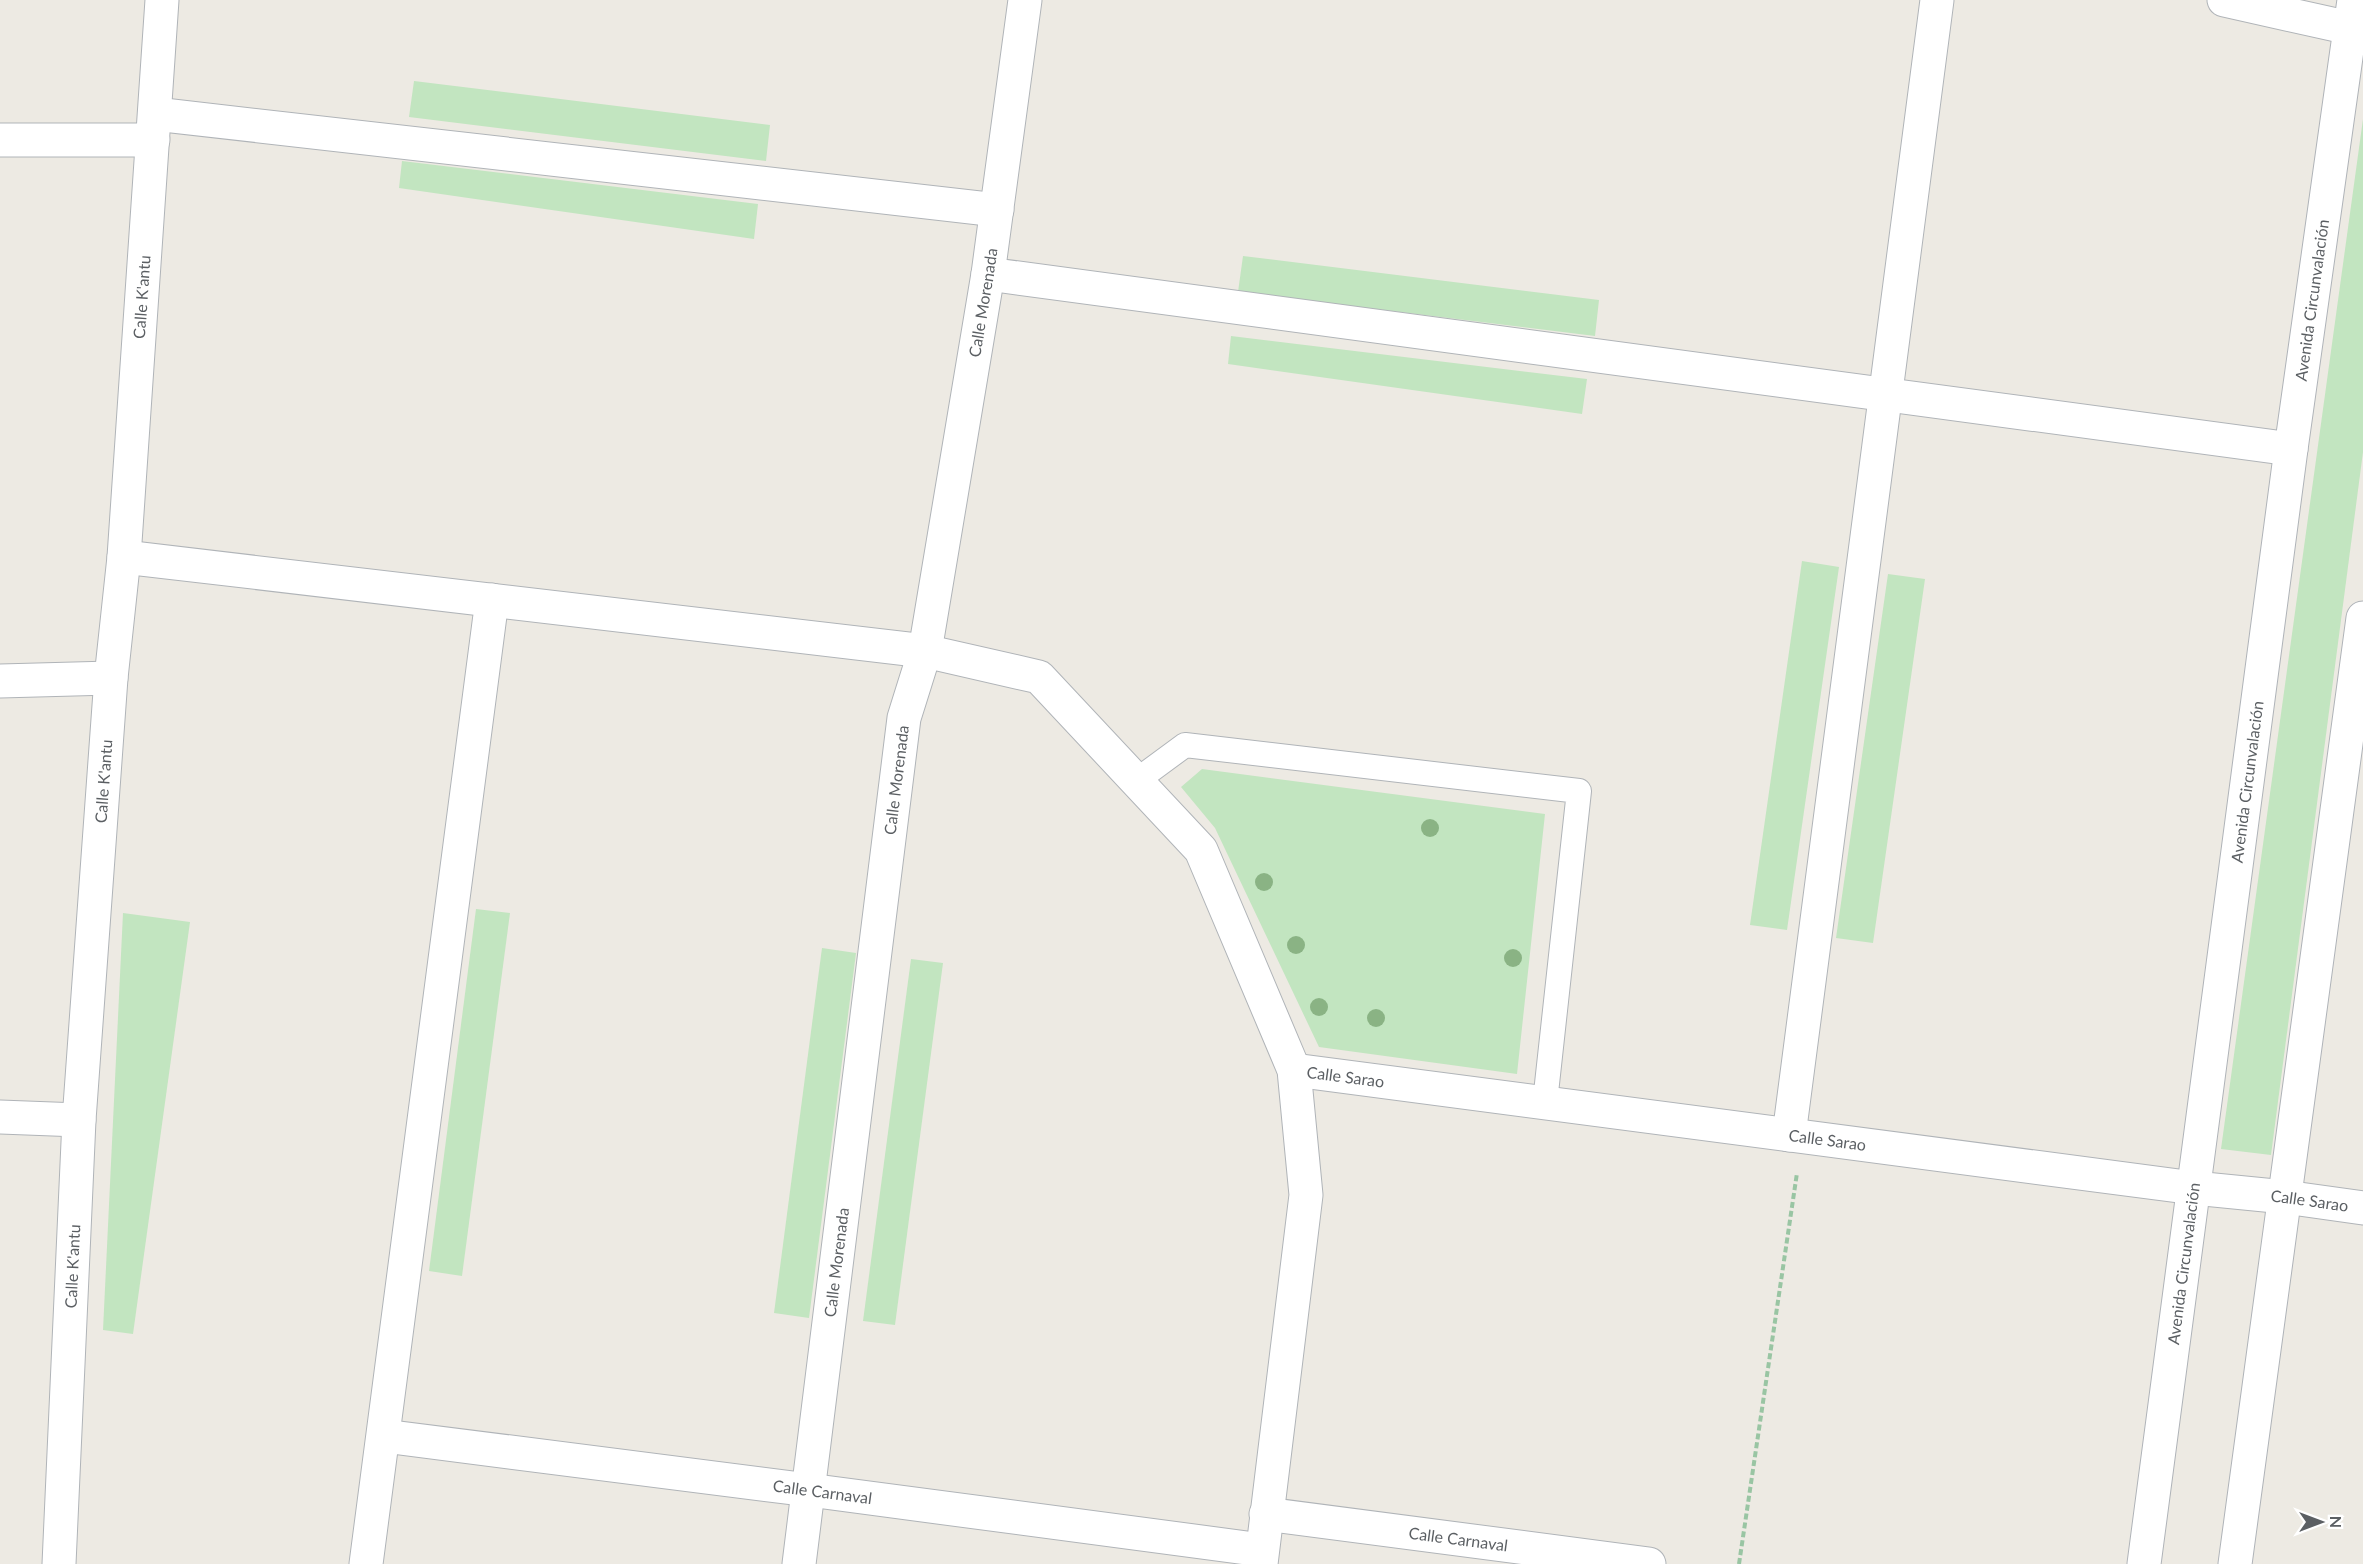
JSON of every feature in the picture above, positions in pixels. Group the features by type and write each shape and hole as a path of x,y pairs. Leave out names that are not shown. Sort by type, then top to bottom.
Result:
{"street":[{"name":"Calle K'antu","path":"59,1564 79,1120 111,678 124,557 162,0"},
{"name":"Calle Morenada","path":"799,1564 904,718 925,651 988,274 1025,0"},
{"path":"1796,1136 1886,394 1937,0"},
{"path":"2223,0 2355,20"},
{"name":"Avenida Circunvalación","path":"2144,1564 2291,449 2355,20"},
{"path":"0,140 154,127 997,210"},
{"path":"988,274 2291,449"},
{"path":"124,557 925,651 1038,677 1201,850 1294,1070 1306,1195 1262,1557"},
{"path":"366,1564 492,600"},
{"path":"2235,1564 2363,618"},
{"path":"0,681 111,678"},
{"name":"Calle Sarao","path":"1294,1070 2194,1188 2363,1208"},
{"path":"0,1117 79,1120"},
{"name":"Calle Carnaval","path":"384,1436 809,1490 1262,1557"},
{"name":"Calle Carnaval","path":"1266,1514 1649,1564"}],"lane":[{"path":"1136,781 1185,745 1579,791 1545,1102"}],"path":[{"path":"1739,1564 1796,1136"}],"green space":[{"path":"414,81 770,125 766,161 409,117"},
{"path":"2363,119 2363,452 2271,1155 2221,1149"},
{"path":"402,161 758,204 754,239 399,188"},
{"path":"1243,256 1599,300 1595,336 1238,292"},
{"path":"1231,336 1587,379 1582,414 1228,364"},
{"path":"1802,561 1839,567 1787,930 1750,925"},
{"path":"1888,574 1925,579 1873,943 1836,938"},
{"path":"1202,769 1545,814 1517,1074 1319,1047 1215,828 1181,787"},
{"path":"476,909 510,913 462,1276 429,1271"},
{"path":"123,913 190,922 133,1334 103,1330"},
{"path":"822,948 856,953 809,1318 774,1313"},
{"path":"911,959 943,963 895,1325 863,1321"}]}
